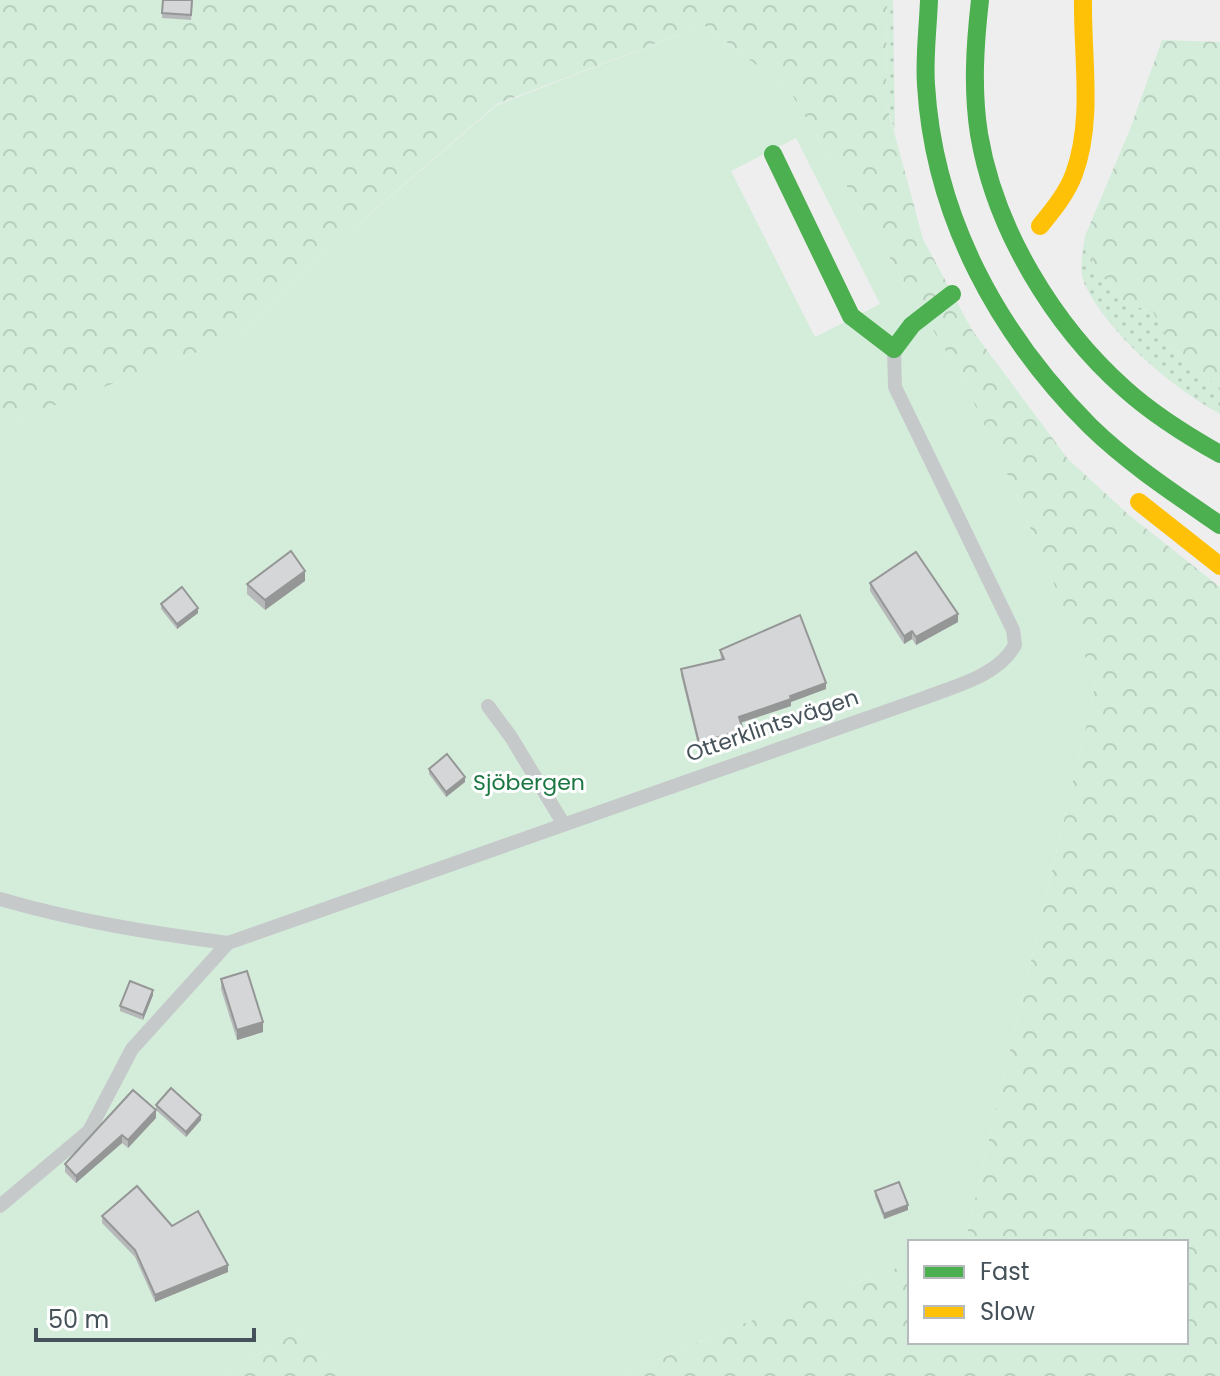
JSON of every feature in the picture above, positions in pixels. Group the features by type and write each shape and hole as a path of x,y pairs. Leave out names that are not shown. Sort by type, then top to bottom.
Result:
{"main road":[{"path":"929,0 927,95 934,150 945,198 972,268 1004,326 1063,399 1113,448 1153,481 1220,525"},
{"path":"980,0 976,67 983,151 1011,232 1037,281 1069,329 1116,379 1152,412 1220,454"},
{"path":"1040,226 1057,205 1073,176 1080,153 1083,129 1083,0"},
{"path":"773,154 851,316 894,349 911,324 952,294"},
{"path":"1063,399 1075,432 1093,454"},
{"path":"1122,486 1220,566"}],"lane":[{"name":"Otterklintsvägen","path":"228,943 924,698 975,678 1006,659 1015,638 895,387 894,349"},
{"path":"488,706 511,737 563,823"},
{"path":"0,899 56,916 147,933 228,943"},
{"path":"0,1206 89,1131 132,1049 228,943"}],"green space":[{"path":"0,0 887,0 886,102 923,239 972,330 1068,459 1129,515 1220,587 1220,1376 620,1376 739,1325 908,1264 908,1344 1188,1344 1188,1240 965,1240 1096,683 1007,474 964,382 789,90 704,25 497,104 306,269 238,337 0,426"},
{"path":"887,0 893,0 895,132 886,102"},
{"name":"Sjöbergen","path":"704,25 789,90 964,382 1007,474 1096,683 965,1240 908,1240 908,1264 739,1325 620,1376 338,1376 302,1329 220,1376 0,1376 0,426 238,337 306,269 497,105","holes":["796,138 880,304 815,337 731,171"]},
{"path":"1162,40 1220,42 1220,388 1171,348 1153,312 1125,303 1094,266 1085,236 1130,129"},
{"path":"1085,236 1094,266 1125,303 1153,312 1171,348 1220,388 1220,414 1163,375 1110,323 1083,279"},
{"path":"302,1329 338,1376 220,1376"}],"building":[{"path":"163,0 192,0 191,15 162,13"},
{"path":"291,551 305,571 265,600 247,584"},
{"path":"916,552 958,614 916,637 912,631 904,636 870,583"},
{"path":"182,587 198,608 177,624 161,604"},
{"path":"800,615 826,683 739,717 743,730 699,743 681,669 724,659 720,650"},
{"path":"447,754 465,777 446,792 429,769"},
{"path":"247,971 263,1022 237,1030 221,979"},
{"path":"130,981 153,990 143,1015 120,1006"},
{"path":"171,1088 201,1115 186,1132 156,1105"},
{"path":"133,1090 156,1110 128,1140 122,1135 76,1176 65,1164"},
{"path":"899,1182 908,1205 884,1214 875,1191"},
{"path":"137,1186 172,1226 198,1211 228,1265 155,1295 135,1250 102,1216"}],"traffic: fast":[{"path":"929,0 926,74 932,134 942,181 957,227 976,270 1027,352 1090,426 1136,466 1220,525"},
{"path":"980,0 975,67 979,134 998,205 1013,240 1051,305 1099,364 1147,407 1220,454"},
{"path":"773,154 851,316 894,349 912,325 952,294"}],"traffic: slow":[{"path":"1040,226 1068,188 1084,132 1083,0"},
{"path":"1139,502 1220,566"}]}
